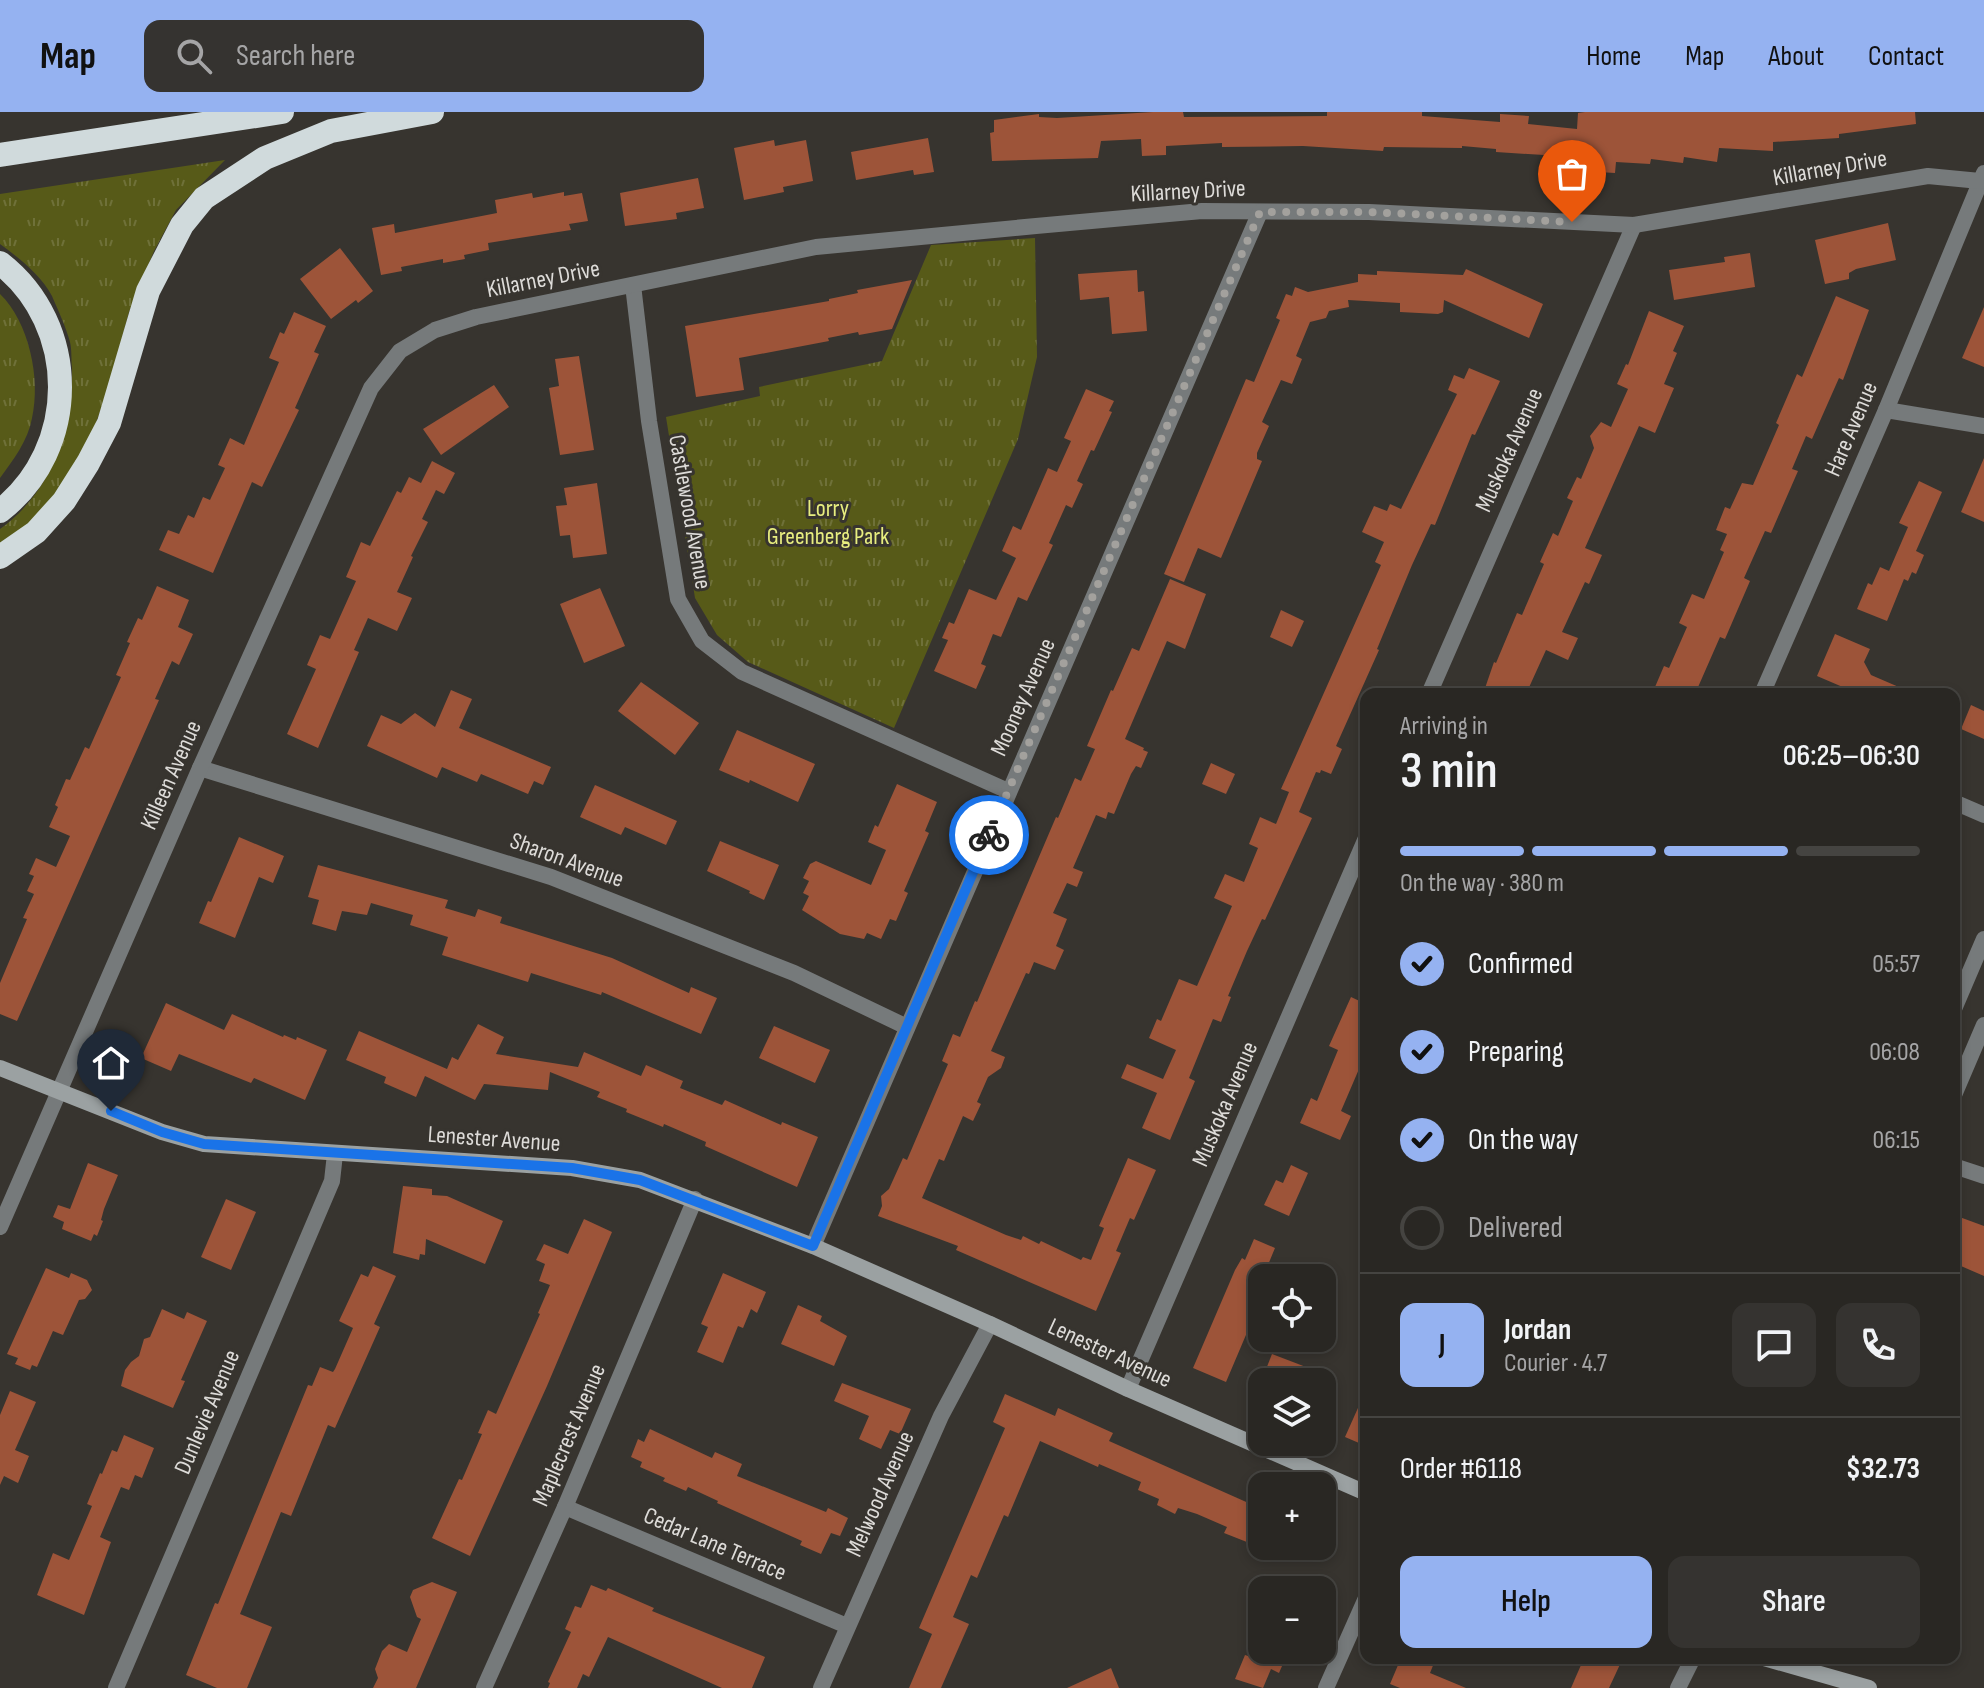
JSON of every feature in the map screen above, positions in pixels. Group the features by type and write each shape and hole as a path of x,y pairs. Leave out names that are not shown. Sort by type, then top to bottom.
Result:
{"highway":[{"path":"0,155 282,112"},
{"path":"0,557 36,532 64,501 88,463 109,423 148,291 182,225 204,198 265,158 331,131 432,112"},
{"path":"0,263 26,285 37,302 55,338 61,378 60,406 54,430 37,468 0,511"}],"street":[{"name":"Killarney Drive","path":"400,351 435,330 476,317 816,247 1202,211 1369,212 1634,225 1928,176 1982,177"},
{"name":"Hare Avenue","path":"1765,688 1886,410 1982,177"},
{"name":"Mooney Avenue","path":"813,1246 1260,212"},
{"name":"Muskoka Avenue","path":"1432,688 1634,225"},
{"name":"Castlewood Avenue","path":"633,285 649,421 678,599 702,641 742,672 1008,791"},
{"name":"Killeen Avenue","path":"0,1227 200,768 371,388 400,351"},
{"path":"1886,410 1984,426"},
{"name":"Sharon Avenue","path":"200,768 551,877 794,973 907,1027"},
{"path":"1960,805 1984,815"},
{"name":"Muskoka Avenue","path":"1128,1389 1360,852"},
{"path":"1960,995 1984,939"},
{"path":"1960,1081 1984,1025"},
{"name":"Lenester Avenue","path":"0,1068 162,1132 204,1144 572,1168 640,1180 813,1246 1360,1490"},
{"name":"Dunlevie Avenue","path":"116,1688 332,1181 335,1154"},
{"path":"1960,1168 1984,1176"},
{"name":"Maplecrest Avenue","path":"484,1688 565,1507 695,1199"},
{"name":"Melwood Avenue","path":"821,1688 941,1416 990,1324"},
{"name":"Cedar Lane Terrace","path":"565,1507 847,1626"},
{"path":"1326,1688 1360,1612"},
{"path":"1678,1688 1690,1664"},
{"path":"1785,1664 1869,1688"}],"green space":[{"path":"225,160 176,210 154,251 129,312 107,393 87,447 45,511 0,547 0,529 33,497 56,457 69,413 72,367 70,342 52,296 36,274 0,244 0,194"},
{"name":"Lorry Greenberg Park","path":"1035,238 1037,357 1018,439 894,728 748,662 717,635 695,598 666,417 760,396 759,387 882,361 931,245"},
{"path":"0,294 25,335 35,386 27,435 0,478"}],"building":[{"path":"1183,112 1184,117 1422,112 1422,116 1500,122 1500,114 1529,116 1528,124 1577,129 1578,113 1585,112 1915,112 1916,124 1839,134 1839,138 1773,142 1773,151 1719,148 1717,162 1684,157 1683,163 1651,159 1650,164 1616,162 1615,173 1598,172 1598,161 1576,160 1576,157 1496,152 1496,149 1462,146 1384,147 1383,151 1303,146 1222,147 1222,143 1166,146 1166,155 1142,156 1141,139 1101,141 1098,158 992,161 990,133 994,132 994,120 1039,114 1039,117 1057,118"},
{"path":"928,138 934,172 914,175 913,170 856,180 851,152"},
{"path":"774,140 775,146 806,140 813,181 783,187 784,192 744,200 734,148"},
{"path":"698,178 704,208 676,213 677,219 625,226 620,193"},
{"path":"564,192 564,196 582,193 588,221 569,224 571,230 488,243 489,250 464,255 465,259 443,263 443,259 401,267 402,271 381,275 372,228 394,224 395,233 497,213 495,200 532,193 533,198"},
{"path":"1888,223 1896,260 1856,269 1849,273 1849,279 1825,284 1815,240"},
{"path":"340,248 373,291 331,319 300,279"},
{"path":"1750,253 1755,287 1674,300 1669,270 1725,262 1724,257"},
{"path":"1466,269 1543,304 1529,338 1444,300 1443,312 1438,314 1400,312 1400,303 1348,300 1349,307 1329,311 1326,318 1310,322 1296,356 1302,359 1292,384 1281,380 1262,422 1269,426 1257,453 1257,459 1262,461 1221,558 1198,548 1184,582 1164,574 1246,379 1254,382 1280,320 1276,318 1286,294 1292,296 1295,287 1308,292 1358,282 1358,274 1377,275 1377,271 1463,275"},
{"path":"1137,270 1138,292 1144,291 1147,331 1112,334 1109,297 1080,300 1078,274"},
{"path":"912,280 892,329 859,335 858,332 828,338 829,341 739,358 744,390 696,397 685,326 829,301 858,293 857,290"},
{"path":"1836,296 1869,310 1843,380 1839,378 1812,439 1806,436 1792,469 1798,471 1771,533 1765,531 1744,578 1750,581 1725,639 1720,637 1698,688 1655,688 1664,666 1669,668 1687,627 1679,623 1692,594 1704,599 1724,552 1720,550 1727,534 1716,530 1725,507 1730,509 1742,483 1753,485 1797,374 1802,377"},
{"path":"1984,307 1984,367 1962,358"},
{"path":"1649,311 1684,326 1664,384 1674,388 1655,433 1639,426 1585,548 1602,555 1589,584 1585,582 1562,632 1578,638 1568,660 1546,650 1529,688 1485,688 1517,613 1522,615 1544,564 1540,562 1553,533 1558,536 1573,501 1567,498 1577,477 1581,479 1594,448 1590,436 1601,422 1611,427 1628,389 1617,384 1628,365"},
{"path":"294,312 326,326 314,352 319,354 295,408 299,410 262,487 252,482 213,573 159,550 168,530 179,534 188,515 194,518 203,497 210,500 225,468 218,465 230,438 244,445 279,362 269,358 280,332 284,334"},
{"path":"579,356 594,450 560,455 549,388 559,386 555,359"},
{"path":"1469,368 1500,381 1475,435 1472,434 1435,525 1431,524 1412,565 1379,650 1336,746 1342,749 1331,774 1321,770 1320,773 1316,772 1299,812 1312,818 1265,920 1262,919 1247,951 1221,1022 1213,1019 1189,1078 1195,1081 1170,1140 1142,1128 1157,1093 1121,1078 1127,1064 1163,1079 1176,1050 1149,1038 1157,1019 1161,1021 1179,979 1197,986 1232,906 1214,898 1225,874 1244,882 1258,848 1249,844 1260,817 1276,824 1289,792 1281,789 1381,565 1375,562 1384,542 1362,532 1374,506 1387,511 1390,504 1401,509 1457,394 1448,390 1454,375 1464,379"},
{"path":"494,385 509,407 441,455 423,429"},
{"path":"1086,389 1114,401 1109,411 1112,412 1077,481 1083,484 1072,508 1066,505 1049,543 1053,545 1027,601 1018,597 1001,637 993,634 981,664 986,666 976,689 934,671 948,640 942,638 949,622 954,624 969,589 996,600 1016,558 1002,551 1013,526 1021,530 1048,468 1057,472 1071,441 1064,438"},
{"path":"1984,458 1984,522 1961,512"},
{"path":"432,461 455,473 444,494 436,490 422,519 428,522 397,592 412,598 397,631 368,618 354,650 359,652 318,748 287,734 316,669 307,665 320,635 330,639 356,581 346,577 361,542 370,546 397,491 401,493 409,477 421,483"},
{"path":"1919,481 1942,492 1916,551 1924,555 1916,574 1912,572 1908,581 1904,579 1887,621 1857,609 1868,583 1872,585 1880,567 1889,571 1908,527 1899,523"},
{"path":"597,483 607,554 573,558 570,535 560,536 556,506 567,505 564,488"},
{"path":"1170,579 1206,594 1185,649 1167,641 1125,739 1148,752 1141,768 1136,766 1131,774 1114,814 1108,812 1106,819 1096,815 1073,868 1083,872 1077,887 1067,883 1053,913 1067,919 1056,946 1064,950 1055,970 1034,962 1029,974 1026,973 991,1051 1005,1057 1001,1068 988,1077 973,1121 963,1116 944,1161 939,1159 922,1198 1006,1235 1021,1240 1023,1236 1039,1244 1041,1241 1081,1260 1083,1257 1091,1260 1104,1228 1099,1226 1128,1158 1156,1170 1134,1220 1130,1218 1116,1251 1121,1253 1096,1311 956,1250 958,1246 878,1216 882,1206 881,1196 889,1189 903,1158 907,1160 948,1064 942,1061 953,1034 960,1037 977,1002 1056,817 1075,778 1081,781 1095,749 1087,746 1111,690 1132,648 1139,651"},
{"path":"157,586 189,600 178,627 193,634 179,665 172,661 155,699 159,700 17,1021 0,1014 0,983 34,894 27,891 34,876 29,874 36,858 56,867 70,836 49,827 58,807 55,805 85,747 89,749 121,677 116,675 130,643 127,642 138,618 142,620"},
{"path":"600,588 625,646 584,663 560,604"},
{"path":"1281,610 1304,621 1292,647 1270,637"},
{"path":"1835,634 1870,649 1864,662 1871,675 1901,688 1845,688 1817,676"},
{"path":"641,682 699,723 675,755 618,711"},
{"path":"451,690 472,699 459,728 551,767 543,785 534,781 528,794 481,774 477,782 442,767 437,778 367,746 381,715 401,724 415,713 435,727"},
{"path":"1971,705 1984,711 1984,739 1961,729"},
{"path":"737,730 815,764 798,802 719,770"},
{"path":"1211,763 1235,774 1226,794 1202,784"},
{"path":"897,784 937,802 925,831 929,833 904,891 908,893 896,921 890,919 881,939 867,933 864,939 840,934 802,910 809,896 803,893 809,881 803,878 810,864 816,861 871,885 886,850 868,842"},
{"path":"595,785 677,821 666,845 625,827 621,835 580,817"},
{"path":"239,837 284,856 273,883 259,877 235,938 199,923"},
{"path":"720,841 779,865 764,900 707,871"},
{"path":"318,865 448,900 445,908 475,917 478,909 502,917 500,923 612,958 689,993 691,987 717,998 701,1034 602,992 601,995 531,973 528,982 442,955 448,937 410,925 413,915 371,903 367,915 342,911 336,931 312,924 319,900 308,897"},
{"path":"1351,997 1360,1001 1360,1067 1341,1111 1351,1116 1340,1140 1300,1123 1311,1098 1317,1101 1338,1050 1329,1046"},
{"path":"166,1003 224,1030 232,1014 283,1037 296,1040 297,1037 327,1050 305,1100 254,1078 251,1083 179,1054 171,1071 141,1058"},
{"path":"478,1024 504,1037 496,1054 578,1067 584,1052 641,1076 646,1065 683,1081 680,1088 722,1105 725,1100 781,1125 782,1122 818,1137 797,1187 705,1146 706,1142 626,1112 627,1109 597,1097 600,1092 550,1072 548,1090 484,1084 475,1100 425,1076 416,1097 384,1083 386,1077 346,1060 359,1031 447,1069 452,1057 458,1060"},
{"path":"774,1026 830,1050 815,1083 759,1058"},
{"path":"88,1163 118,1175 97,1236 94,1234 91,1241 62,1229 64,1222 53,1217 58,1205 70,1209"},
{"path":"1291,1165 1308,1173 1289,1216 1264,1205 1276,1180 1283,1183"},
{"path":"403,1186 432,1189 432,1195 447,1196 503,1221 485,1264 426,1239 425,1255 420,1254 419,1260 393,1253"},
{"path":"226,1199 256,1212 231,1270 201,1257"},
{"path":"1960,1217 1984,1226 1984,1276 1960,1266"},
{"path":"584,1219 612,1232 470,1556 432,1538 459,1479 462,1480 482,1434 478,1433 488,1410 496,1414 540,1314 550,1285 539,1281 545,1264 536,1260 544,1244 568,1254"},
{"path":"1254,1239 1275,1248 1268,1264 1248,1264 1248,1330 1226,1382 1193,1368 1235,1270 1242,1258 1245,1260"},
{"path":"373,1266 396,1276 374,1324 380,1327 335,1428 328,1425 291,1516 281,1512 240,1614 272,1627 247,1688 217,1688 186,1675 308,1385 312,1386 320,1367 333,1372 335,1369 353,1328 339,1321 361,1274 368,1277"},
{"path":"46,1268 69,1278 71,1273 87,1280 92,1290 85,1299 79,1300 63,1335 53,1331 37,1367 32,1365 30,1370 15,1364 18,1358 7,1354"},
{"path":"723,1273 766,1292 757,1313 751,1309 743,1328 738,1326 723,1363 697,1352 708,1327 701,1324"},
{"path":"798,1305 822,1316 820,1321 847,1336 834,1366 781,1344"},
{"path":"162,1309 184,1319 187,1312 207,1321 181,1380 185,1381 173,1408 121,1386 125,1370 139,1356 144,1339 150,1337"},
{"path":"1272,1354 1308,1368 1266,1368"},
{"path":"842,1383 911,1409 900,1434 890,1430 881,1449 859,1439 869,1416 834,1401"},
{"path":"10,1391 36,1402 15,1450 29,1456 18,1483 4,1476 0,1485 0,1415"},
{"path":"1005,1394 1055,1416 1058,1408 1113,1433 1109,1441 1248,1503 1248,1542 1224,1533 1227,1527 1197,1514 1178,1508 1175,1514 1157,1505 1159,1499 1138,1490 1141,1482 1040,1441 1008,1517 1004,1515 977,1578 971,1575 953,1617 969,1624 941,1688 909,1688 932,1634 919,1628 1005,1428 993,1422"},
{"path":"1360,1403 1360,1443 1345,1437"},
{"path":"650,1429 712,1458 715,1452 742,1464 737,1476 848,1518 840,1536 831,1533 821,1554 800,1545 802,1541 688,1487 686,1491 663,1481 665,1478 640,1467 642,1462 631,1457 638,1439 644,1442"},
{"path":"124,1435 154,1448 142,1478 135,1475 129,1490 121,1487 100,1537 111,1542 84,1615 37,1595 53,1553 69,1560 92,1506 87,1504 100,1473 112,1450 117,1452"},
{"path":"432,1582 457,1592 416,1688 373,1688 378,1678 375,1669 382,1651 389,1644 407,1652 421,1619 417,1617 410,1597 413,1590"},
{"path":"591,1585 606,1591 608,1588 654,1608 652,1611 765,1657 752,1688 722,1688 608,1637 589,1677 583,1674 577,1688 548,1688 571,1632 565,1629 575,1606 581,1608"},
{"path":"1245,1655 1248,1656 1248,1664 1283,1664 1279,1673 1271,1669 1263,1688 1235,1679"},
{"path":"1398,1664 1434,1664 1430,1673 1466,1688 1400,1688 1390,1684"},
{"path":"1581,1664 1620,1664 1609,1688 1571,1688"},
{"path":"1111,1668 1119,1688 1067,1688"}],"way so far":[{"path":"989,835 1260,212 1369,212 1572,222"}],"route":[{"path":"111,1111 162,1132 204,1144 572,1168 640,1180 813,1246 989,835"}]}
